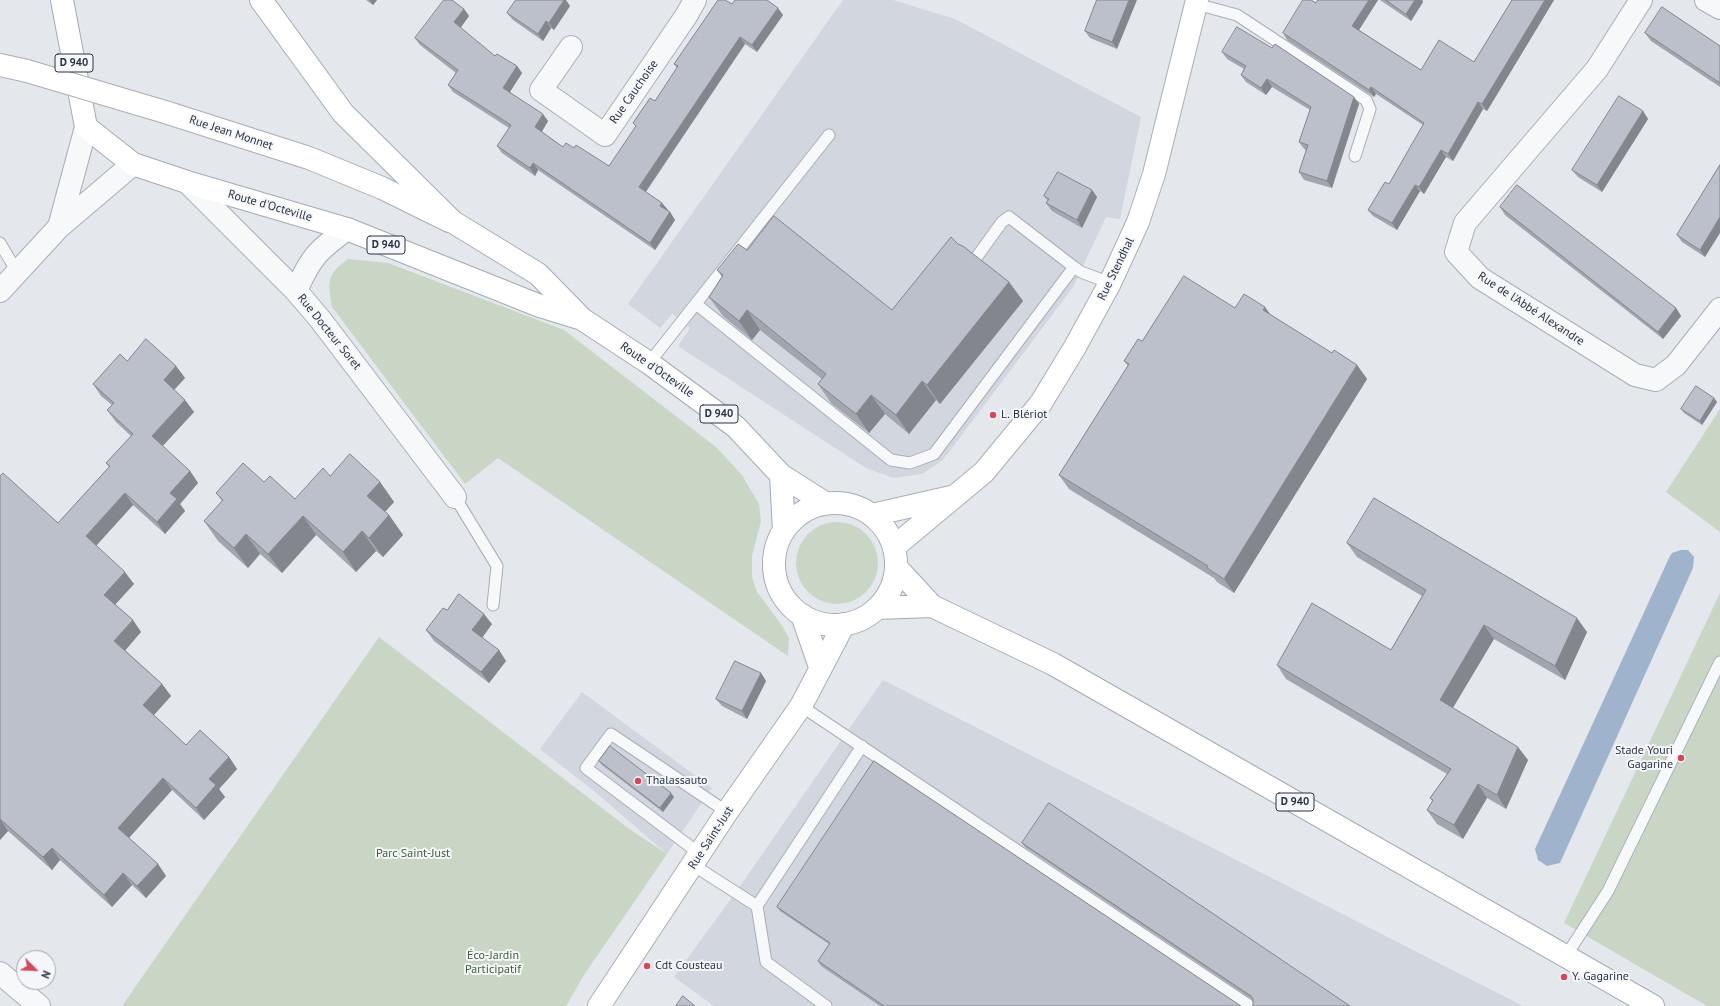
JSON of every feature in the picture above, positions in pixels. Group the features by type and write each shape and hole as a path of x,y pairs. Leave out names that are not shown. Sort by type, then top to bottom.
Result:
{"main road":[{"name":"D 940","path":"62,0 86,126"},
{"name":"Route d'Octeville","path":"261,0 343,113 453,222 538,274 582,319 649,363 736,427 780,474 825,503"},
{"name":"Rue Stendhal","path":"895,557 954,497 984,472 1041,403 1075,347 1110,284 1138,222 1154,174 1196,2"},
{"name":"Rue Jean Monnet","path":"0,65 27,71 165,112 309,158 382,188 453,222"},
{"name":"Route d'Octeville","path":"86,126 132,164 187,182 347,229 540,306 582,319"},
{"path":"780,474 784,530"},
{"name":"Rue Stendhal","path":"872,515 954,497"},
{"path":"825,503 842,503 858,507 872,515 886,530 895,557 894,582 887,596 877,608 862,618 844,624 830,625 815,622 802,615 788,602 778,586 774,567 776,548 784,530 795,518 809,508 825,503"},
{"name":"D 940","path":"895,557 932,606 1053,664 1653,1006"},
{"name":"D 940","path":"877,608 932,606"},
{"path":"802,615 820,667"},
{"name":"Rue Saint-Just","path":"599,1006 727,812 801,706 820,667 844,624"}],"street":[{"name":"Rue Cauchoise","path":"571,47 541,90 605,135 686,16 695,0"},
{"name":"Rue de l'Abbé Alexandre","path":"1641,0 1597,69 1465,223 1456,252 1480,278 1635,375 1656,380 1676,365 1720,309"},
{"path":"1706,0 1720,8"},
{"path":"59,227 86,126"},
{"path":"0,291 59,227 132,164"},
{"name":"Rue Docteur Soret","path":"187,182 296,291 320,318 455,497"},
{"path":"296,291 308,264 314,256 347,229"},
{"path":"4,984 39,1006"}],"lane":[{"path":"1196,2 1237,15 1366,100 1370,109 1355,156"},
{"path":"649,363 829,135"},
{"path":"976,258 1002,222 1009,217 1081,272 1110,284"},
{"path":"0,243 17,272"},
{"path":"696,304 891,460 910,463 934,454 1074,267"},
{"path":"455,497 497,566 493,605"},
{"path":"1566,956 1608,891 1720,662"},
{"path":"801,706 1250,1006"},
{"path":"727,812 611,734 586,768 697,859 758,906"},
{"path":"826,1006 766,962 758,906 862,746"}],"shaded area":[{"path":"843,0 893,0 955,19 1141,117 1120,219 1106,217 1073,287 943,460 922,474 893,478 866,468 678,346 690,328 672,314 660,328 628,304"},
{"path":"883,680 1523,1006 714,1006 674,977 736,892"},
{"path":"582,692 712,788 667,854 594,791 540,749"}],"green space":[{"path":"348,259 388,263 564,330 716,447 742,475 759,504 761,521 752,556 752,577 757,592 781,624 789,638 788,656 498,458 465,484 332,307 330,279 332,274"},
{"path":"1720,409 1720,532 1666,492"},
{"path":"837,522 853,526 866,534 874,547 878,563 874,579 866,592 853,600 837,604 821,600 808,592 800,579 796,563 800,547 808,534 821,526"},
{"name":"Stade Youri Gagarine","path":"1720,593 1720,1006 1707,1006 1564,923"},
{"name":"Parc Saint-Just","path":"379,637 628,828 667,854 584,975 566,1006 122,1006"}],"water":[{"path":"1681,550 1688,550 1694,557 1693,568 1560,863 1547,866 1538,860 1535,849 1669,558 1672,553"}],"building":[{"path":"444,0 452,0 464,9 454,22 495,56 497,54 517,66 503,88 543,114 535,127 563,147 566,143 574,148 576,145 609,166 636,126 633,123 650,98 655,101 678,66 674,64 718,0 725,0 732,4 735,0 767,0 778,8 752,45 740,37 639,187 662,203 660,206 670,212 650,243 533,163 530,168 497,146 511,125 448,85 458,70 415,38"},
{"path":"516,0 564,0 549,23 546,21 538,34 507,13"},
{"path":"1097,0 1129,0 1112,42 1085,31"},
{"path":"1303,0 1311,0 1316,3 1318,0 1369,0 1352,26 1421,70 1439,40 1474,62 1512,0 1545,0 1482,104 1478,102 1448,154 1441,150 1419,187 1415,185 1392,223 1368,210 1385,182 1389,184 1424,123 1371,87 1369,90 1283,33"},
{"path":"1386,0 1415,0 1406,14"},
{"path":"1662,7 1720,46 1720,83 1645,33"},
{"path":"1237,27 1272,48 1275,44 1354,97 1327,181 1299,172 1308,145 1299,142 1311,107 1267,79 1261,88 1241,75 1246,66 1222,52"},
{"path":"1619,96 1643,111 1597,185 1572,170"},
{"path":"1720,165 1720,217 1700,250 1677,235"},
{"path":"1058,172 1092,190 1077,220 1046,203 1049,199 1044,196"},
{"path":"1517,185 1676,308 1658,332 1500,207"},
{"path":"774,216 892,310 951,237 958,244 963,246 1009,282 927,385 922,381 896,415 871,395 856,414 818,384 826,374 747,310 739,321 709,297 723,275 717,270 738,244 747,250"},
{"path":"1184,276 1235,308 1244,294 1265,307 1263,310 1332,353 1334,350 1357,365 1224,579 1207,568 1208,566 1059,475 1129,364 1124,361 1138,339 1142,341"},
{"path":"146,339 176,366 164,380 185,400 152,436 190,471 170,493 177,499 157,522 125,493 86,536 125,572 104,595 133,620 114,641 162,684 143,705 186,745 200,730 229,757 209,779 216,785 196,808 163,778 118,828 158,864 137,886 123,873 104,895 52,848 43,857 0,819 0,476 3,473 58,523 110,466 106,463 133,434 107,410 114,403 93,384 120,354 127,361"},
{"path":"1696,386 1714,398 1700,421 1681,409"},
{"path":"350,454 380,482 367,496 389,515 369,538 362,531 343,552 303,516 268,554 246,534 234,548 204,521 223,500 216,493 243,463 264,482 270,476 295,499 323,468 330,476"},
{"path":"1374,498 1577,618 1555,666 1484,625 1440,700 1518,747 1497,795 1478,784 1454,825 1427,810 1433,800 1430,798 1451,769 1277,665 1312,603 1391,650 1426,590 1347,543"},
{"path":"459,594 484,614 472,630 499,650 481,672 426,630 443,608 447,610"},
{"path":"735,661 761,673 742,711 716,699"},
{"name":"Thalassauto","path":"610,746 671,793 660,808 599,761"},
{"path":"874,761 1241,1006 884,1006 818,961 830,943 777,907"},
{"path":"1049,803 1350,1006 1252,1006 1253,999 1251,996 1022,843"},
{"path":"683,996 695,1006 676,1006"}],"place":[{"name":"L. Blériot","path":"993,415"},
{"name":"Stade Youri Gagarine","path":"1681,758"},
{"name":"Thalassauto","path":"638,781"},
{"name":"Cdt Cousteau","path":"647,966"},
{"name":"Y. Gagarine","path":"1564,977"}],"park label":[{"name":"Éco-Jardin Participatif","path":"493,963"}]}
